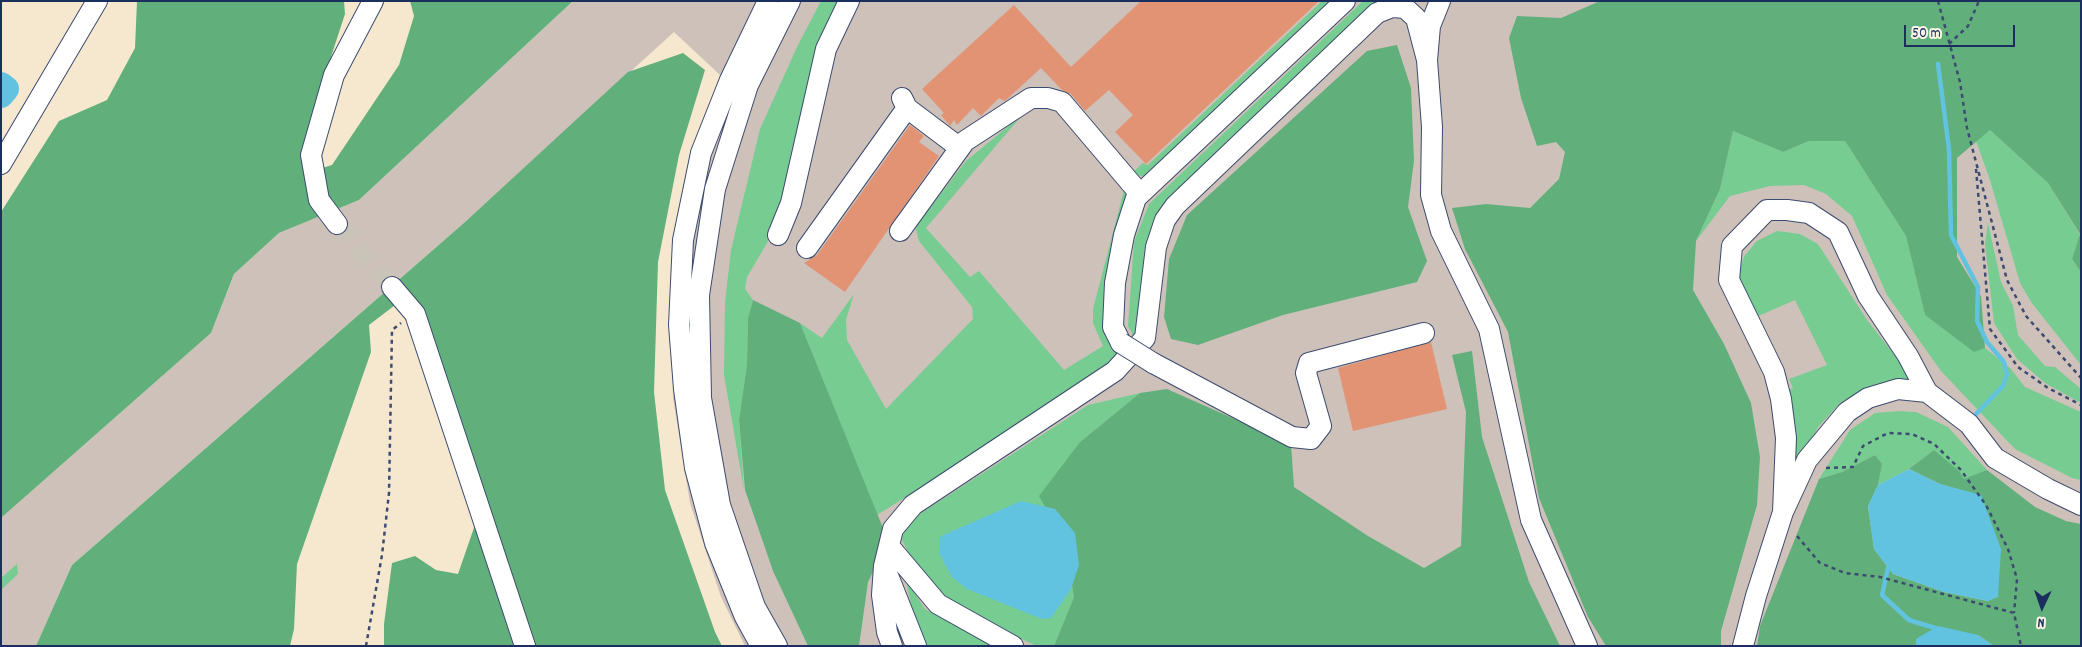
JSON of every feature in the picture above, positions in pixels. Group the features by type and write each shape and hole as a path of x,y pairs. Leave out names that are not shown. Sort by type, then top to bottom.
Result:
{"street":[{"path":"1,164 97,1"},
{"path":"337,224 319,200 312,155 334,75 373,1"},
{"path":"761,646 745,616 715,543 695,468 684,389 679,326 683,240 701,153 730,80 768,1"},
{"path":"777,646 755,607 720,505 701,398 699,295 715,189 748,85 790,1"},
{"path":"778,236 791,203 826,49 849,1"},
{"path":"1345,1 1136,198 1124,235 1115,283 1113,327 1121,343 1153,363 1292,437 1311,439 1321,426 1306,373 1309,363 1424,333"},
{"path":"1440,1 1430,26 1427,60 1432,127 1431,195 1441,231 1490,329 1531,520 1587,646"},
{"path":"888,641 882,595 884,566 893,529 913,505 1116,371 1145,338 1156,247 1165,220 1175,206 1377,13 1396,4 1405,8 1416,18 1427,60"},
{"path":"900,231 965,141 1011,109 1031,98 1048,98 1062,102 1140,194"},
{"path":"806,248 904,102 960,148"},
{"path":"1783,512 1786,438 1781,398 1774,372 1728,280 1732,246 1744,231 1767,210 1808,213 1838,232 1868,296 1908,356 1927,392 1969,424 1996,458 2048,489 2081,505"},
{"path":"392,287 415,314 525,646"},
{"path":"1743,646 1756,596 1783,512 1807,460 1847,412 1868,398 1898,389 1927,392"},
{"path":"889,546 938,604 1014,646"},
{"path":"884,566 907,636 916,646"}],"path":[{"path":"1938,1 1960,82 1967,128 2007,280 2026,316 2081,378"},
{"path":"1949,44 1968,26 1979,1"},
{"path":"1976,162 1990,329 2018,367 2048,388 2081,405"},
{"path":"366,646 382,555 389,493 392,330 415,314"},
{"path":"1826,468 1853,467 1863,446 1888,433 1912,434 1934,444 1961,470 1986,505 2008,549 2017,579 2014,613 2021,646"},
{"path":"1797,536 1820,563 1845,573 1880,577 2014,613"}],"shaded area":[{"path":"573,1 2081,1 2081,646 745,646 721,597 690,503 673,398 672,313 683,190 720,75 674,32 465,222 72,565 36,646 1,646 1,518 211,333 234,274 279,233 359,200"}],"green space":[{"path":"137,1 344,1 345,14 308,127 306,173 332,165 399,65 414,16 410,1 573,1 359,200 279,233 234,274 211,333 1,518 1,212 59,121 107,100 135,48"},
{"path":"821,1 844,1 773,233 747,277 745,289 753,300 748,318 747,364 739,420 744,490 724,375 725,302 731,250 760,129 797,47"},
{"path":"1322,1 1339,1 1147,178 1132,173 1143,163 1148,165"},
{"path":"1363,1 1388,1 1169,203 1135,339 1128,326 1134,242 1149,204"},
{"path":"1600,1 2081,1 2081,272 2072,259 2080,234 2048,183 1990,130 1957,158 1957,257 1981,296 1985,348 1974,352 1925,315 1906,236 1845,141 1809,141 1783,152 1733,131 1720,189 1696,241 1693,290 1724,344 1751,403 1760,457 1757,505 1721,631 1721,646 1606,646 1588,617 1539,498 1508,332 1465,249 1452,208 1486,204 1530,208 1559,179 1565,152 1556,142 1537,146 1521,98 1509,38 1517,16 1561,18"},
{"path":"1397,45 1411,88 1414,161 1408,207 1427,261 1417,282 1283,315 1198,345 1171,339 1164,317 1169,259 1187,215 1367,51"},
{"path":"683,53 705,70 679,155 658,262 654,392 665,490 715,632 722,646 384,646 384,624 392,563 415,556 436,570 458,574 477,519 475,487 399,302 369,325 371,352 297,564 294,629 290,646 36,646 72,565 465,222 628,72"},
{"path":"1023,114 926,228 970,277 979,271 1064,370 1103,346 1093,323 1093,309 1124,190 1130,203 1124,222 1123,352 1108,371 877,515 800,323 822,338 854,294 846,320 847,340 886,409 973,319 972,307 919,241 916,230 917,225 966,161"},
{"path":"1990,130 2048,183 2080,235 2072,259 2081,272 2081,365 2031,302 2020,283 1990,180 1976,141"},
{"path":"1733,131 1783,152 1809,141 1845,141 1906,236 1925,315 1974,351 1985,348 2010,368 2025,387 2081,412 2081,480 2072,478 2015,449 1941,371 1887,295 1852,216 1826,194 1804,185 1770,186 1730,196 1696,241 1720,189"},
{"path":"1988,223 2001,282 2013,306 2018,335 2045,366 2055,367 2081,389 2081,403 2045,383 2017,359 1994,323 1985,244"},
{"path":"1777,231 1800,234 1818,244 1867,320 1918,385 1867,389 1841,402 1818,427 1788,490 1781,392 1793,388 1789,379 1827,365 1795,300 1754,318 1738,286 1738,271 1745,255 1757,241"},
{"path":"753,300 800,323 883,528 877,563 868,582 859,646 808,646 773,571 745,490 739,420 747,364 748,318"},
{"path":"1472,351 1482,437 1529,582 1560,646 1054,646 1074,597 1064,540 1039,496 1080,442 1140,393 1167,389 1291,444 1294,487 1368,536 1424,568 1461,546 1466,412 1452,355"},
{"path":"1140,393 1080,442 1064,540 1074,597 1054,646 1036,646 970,614 936,592 910,556 901,538 912,519 1088,405"},
{"path":"1916,412 1948,427 1987,470 1964,480 1934,450 1909,469 1878,485 1882,464 1875,455 1842,472 1819,479 1850,430 1875,413"},
{"path":"1934,450 1959,471 1964,479 1987,470 2035,507 2066,521 2081,524 2081,646 1994,646 1978,635 1916,639 1916,646 1757,646 1760,626 1819,479 1842,472 1875,455 1882,464 1878,485 1868,506 1874,549 1893,574 1944,592 1988,601 1981,496 1940,484 1909,469"},
{"path":"17,564 18,574 1,590 1,578"},
{"path":"906,580 925,609 997,646 922,646 918,640"}],"water":[{"path":"1909,469 1940,484 1981,495 2001,549 1998,597 1988,601 1944,592 1893,574 1874,549 1868,506 1878,485"},
{"path":"1021,501 1055,509 1075,533 1079,565 1071,589 1051,618 1042,619 967,589 952,577 939,553 939,537"},
{"path":"1938,626 1978,635 1994,646 1916,646 1916,639"}],"building":[{"path":"1141,1 1319,1 1146,164 1115,132 1133,115 1109,90 1085,111 1071,94 1062,90 1041,68 1005,101 999,98 981,116 973,108 957,125 954,120 950,126 941,115 944,113 922,89 1014,5 1071,67"},
{"path":"910,125 924,136 919,142 939,156 845,292 804,263 817,255"},
{"path":"1431,342 1447,409 1353,431 1338,368"}],"waterway":[{"path":"1938,64 1949,149 1951,235 1978,287 1977,321 1987,342 2004,362 2007,375 2003,386 1976,414"},
{"path":"1,85 6,89 1,95"},
{"path":"1888,568 1882,595 1909,620 1935,628"}],"tunnel":[{"path":"337,224 392,287"}]}
